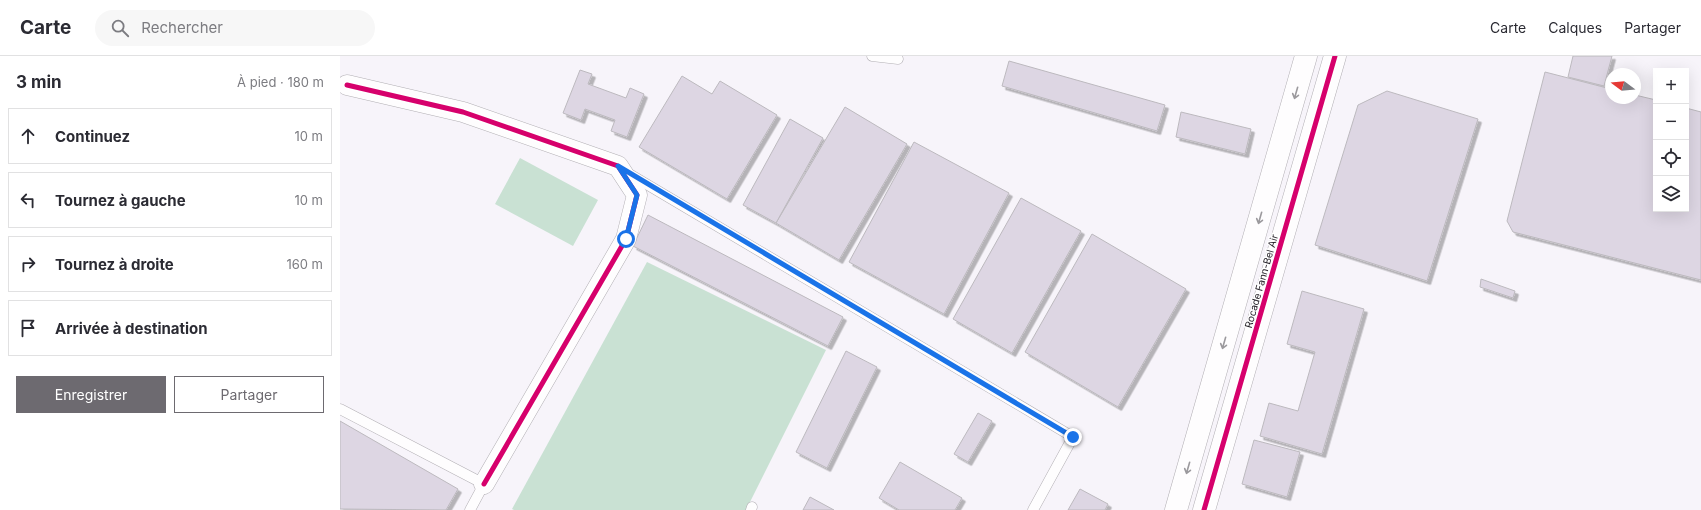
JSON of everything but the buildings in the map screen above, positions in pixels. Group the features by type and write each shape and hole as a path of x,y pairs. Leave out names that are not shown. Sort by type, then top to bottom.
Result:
{"street":[{"name":"Rocade Fann-Bel Air","path":"1176,510 1306,56"},
{"name":"Rocade Fann-Bel Air","path":"1204,510 1335,56"},
{"path":"347,85 463,112 618,166 637,195 626,239 484,484"}],"lane":[{"path":"872,56 898,59"},
{"path":"618,166 1073,437 1033,510"},
{"path":"340,410 484,484 470,510"}],"green space":[{"path":"520,158 598,200 573,246 495,204"},
{"path":"647,262 826,350 746,510 512,509"}],"cycle path":[{"path":"1204,510 1335,56"},
{"path":"347,85 463,112 618,166 637,195 626,239 484,484"}],"route":[{"path":"626,239 637,195 618,166 1073,437"}]}
